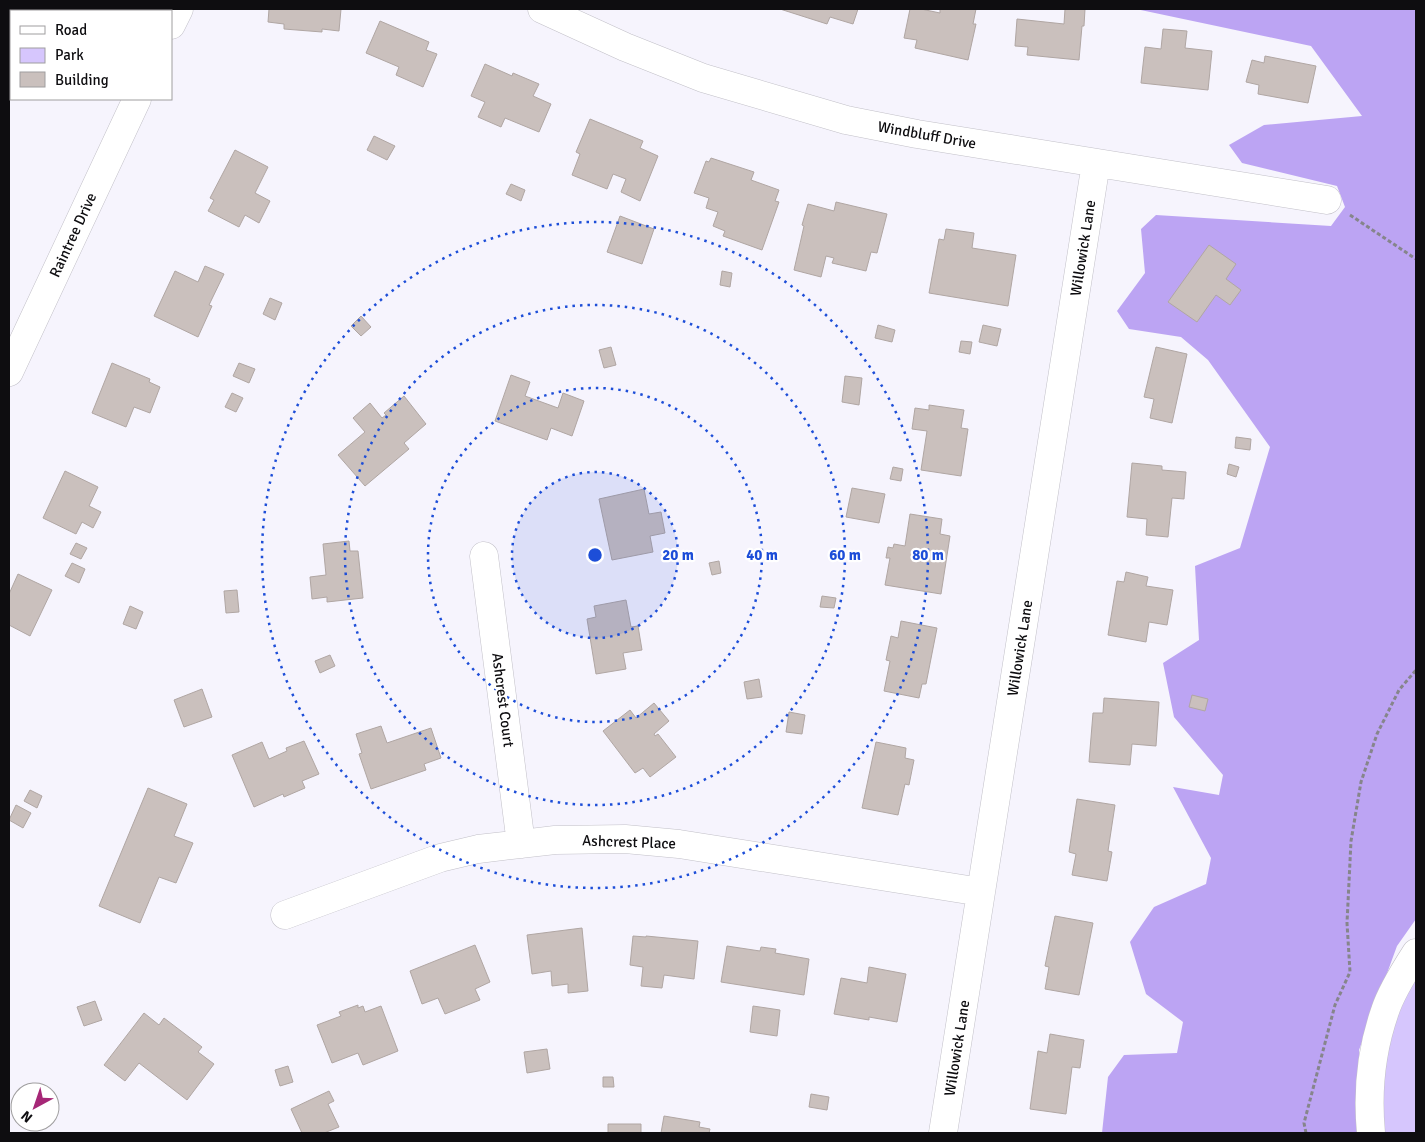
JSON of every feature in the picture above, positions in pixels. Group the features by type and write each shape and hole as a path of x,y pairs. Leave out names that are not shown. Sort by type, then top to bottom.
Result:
{"street":[{"path":"172,23 179,9"},
{"name":"Windbluff Drive","path":"542,9 625,47 703,78 846,120 917,134 1327,200"},
{"name":"Raintree Drive","path":"9,372 137,100"},
{"name":"Willowick Lane","path":"943,1133 1096,163"},
{"name":"Ashcrest Court","path":"484,556 521,844"},
{"name":"Ashcrest Place","path":"285,915 440,858 478,849 555,840 625,839 679,844 981,892"},
{"path":"1371,1133 1369,1110 1373,1056 1385,1010 1405,970 1416,953"}],"path":[{"path":"1327,200 1416,259"},
{"path":"1306,1133 1304,1124 1334,1005 1350,972 1347,923 1351,841 1360,782 1377,734 1399,690 1416,670"}],"green space":[{"path":"1416,970 1416,1133 1379,1133 1382,1048"}],"shaded area":[{"path":"1136,9 1416,9 1416,919 1397,946 1359,1050 1368,1133 1102,1133 1108,1077 1124,1055 1177,1053 1183,1022 1146,994 1130,942 1154,907 1206,884 1211,858 1173,787 1219,795 1223,775 1174,717 1163,663 1199,640 1195,566 1240,548 1270,447 1208,360 1181,337 1129,329 1117,311 1145,273 1141,229 1156,215 1331,226 1345,207 1337,186 1242,163 1229,145 1264,125 1362,116 1311,46"}],"building":[{"path":"34,9 64,9 64,10"},
{"path":"269,9 341,9 339,31 322,29 322,32 284,29 284,24 268,22"},
{"path":"780,9 858,9 853,24 830,17 827,24"},
{"path":"910,9 940,13 940,9 976,9 973,24 976,24 968,60 915,48 917,40 904,38"},
{"path":"1065,9 1085,9 1079,60 1027,55 1028,47 1015,46 1017,19 1064,24"},
{"path":"380,21 429,42 426,50 437,54 423,87 396,75 399,67 366,53"},
{"path":"1163,29 1187,31 1185,48 1212,51 1208,90 1141,83 1145,47 1161,49"},
{"path":"1265,56 1316,66 1308,103 1258,94 1259,85 1246,82 1252,60 1264,63"},
{"path":"485,64 512,76 513,73 539,84 533,96 551,104 539,132 505,118 501,127 478,117 485,102 471,96"},
{"path":"590,119 643,141 640,148 658,156 640,201 621,192 626,179 613,174 607,189 572,175 580,154 576,152"},
{"path":"374,136 395,146 387,160 367,150"},
{"path":"235,150 268,167 255,193 270,201 259,223 245,215 239,227 208,211 214,200 210,198"},
{"path":"711,158 754,172 751,180 779,190 775,201 779,202 762,250 723,236 725,231 713,226 718,212 706,208 709,198 694,193 706,161 709,162"},
{"path":"511,184 525,190 521,201 506,194"},
{"path":"836,202 887,214 877,253 871,252 866,271 832,263 834,258 826,256 821,277 794,270 804,226 802,225 808,204 834,211"},
{"path":"620,216 654,229 642,264 607,252"},
{"path":"946,229 974,233 972,248 1016,255 1008,306 929,293 939,239 944,240"},
{"path":"1209,245 1236,264 1226,279 1241,290 1230,305 1216,295 1197,322 1168,302"},
{"path":"205,266 224,274 209,305 212,306 198,337 154,316 175,271 198,282"},
{"path":"722,271 732,273 730,287 720,285"},
{"path":"270,298 282,303 275,320 263,314"},
{"path":"361,316 371,327 361,336 351,326"},
{"path":"878,325 895,330 892,342 875,338"},
{"path":"983,325 1001,329 997,346 979,342"},
{"path":"961,341 972,342 970,354 959,352"},
{"path":"611,347 616,365 604,368 599,350"},
{"path":"1156,347 1187,354 1172,423 1150,418 1154,399 1144,397"},
{"path":"112,363 150,379 149,382 160,387 150,413 134,407 126,427 92,413"},
{"path":"239,363 255,369 249,383 233,376"},
{"path":"511,375 530,382 525,396 558,408 563,393 584,401 572,436 551,428 547,440 495,421"},
{"path":"845,376 862,378 859,405 842,402"},
{"path":"232,393 243,398 236,412 225,407"},
{"path":"404,396 426,424 404,443 409,449 365,486 338,455 365,432 353,418 370,403 382,418 386,415 384,413"},
{"path":"929,405 964,410 961,428 968,429 961,476 921,470 927,431 912,429 915,408 929,410"},
{"path":"1236,437 1251,439 1250,450 1235,448"},
{"path":"1132,463 1162,466 1162,470 1186,472 1184,499 1172,498 1168,537 1146,535 1147,519 1127,517"},
{"path":"1229,464 1239,467 1236,477 1227,474"},
{"path":"893,467 903,469 901,481 890,479"},
{"path":"65,471 98,487 89,506 101,512 93,528 82,522 76,534 43,518"},
{"path":"852,488 885,494 879,523 846,517"},
{"path":"644,489 649,514 661,512 665,533 650,536 653,552 612,560 599,499"},
{"path":"910,514 942,519 940,534 950,536 941,594 885,585 890,558 886,558 888,547 893,548 894,544 905,546"},
{"path":"349,541 350,551 358,551 363,598 327,602 327,597 312,599 310,577 326,575 323,544"},
{"path":"76,543 87,548 81,559 70,554"},
{"path":"719,561 721,573 712,575 709,563"},
{"path":"72,563 85,569 79,583 65,576"},
{"path":"1126,572 1148,577 1146,586 1173,590 1167,625 1149,622 1146,642 1108,635 1117,581 1124,582"},
{"path":"18,574 52,590 30,636 9,625 9,594"},
{"path":"237,590 239,612 226,613 224,591"},
{"path":"822,596 836,598 834,608 820,607"},
{"path":"626,600 631,627 638,626 642,650 623,653 626,669 596,674 587,619 596,617 594,606"},
{"path":"130,606 143,612 136,629 123,624"},
{"path":"901,621 937,628 926,684 922,684 919,698 884,691 890,661 886,660 891,636 898,638"},
{"path":"330,655 335,666 320,673 315,661"},
{"path":"759,679 762,697 747,699 744,682"},
{"path":"202,689 212,717 184,727 174,700"},
{"path":"1192,695 1208,699 1205,711 1189,707"},
{"path":"1104,698 1159,702 1156,746 1132,744 1130,765 1089,762 1093,713 1103,713"},
{"path":"654,703 669,721 654,734 655,736 658,734 676,757 650,777 643,768 635,773 603,731 630,710 636,718"},
{"path":"789,712 805,715 802,734 786,732"},
{"path":"381,726 387,743 431,728 441,758 424,764 426,770 371,789 359,754 362,753 356,734"},
{"path":"304,741 319,774 302,781 305,788 284,797 283,794 254,807 232,755 262,742 269,759 287,751 286,748"},
{"path":"876,742 906,748 905,758 914,760 909,785 905,784 898,815 862,808"},
{"path":"148,788 187,804 174,836 193,843 176,883 159,877 140,923 99,906"},
{"path":"30,790 42,796 37,808 24,801"},
{"path":"1077,799 1115,805 1108,851 1112,852 1107,881 1072,875 1076,854 1069,852"},
{"path":"16,805 31,813 23,828 9,820"},
{"path":"1055,916 1093,923 1079,995 1045,989 1049,967 1045,966"},
{"path":"582,928 588,991 568,993 568,984 552,986 551,971 532,974 527,935"},
{"path":"633,936 698,941 694,979 664,975 662,988 641,986 643,967 630,965"},
{"path":"475,945 490,982 475,989 480,1000 445,1014 438,998 422,1004 410,971"},
{"path":"727,946 760,951 761,947 776,949 775,953 809,959 804,995 721,982"},
{"path":"869,967 906,974 897,1022 869,1017 869,1020 834,1014 841,978 867,983"},
{"path":"95,1001 102,1020 84,1026 77,1007"},
{"path":"358,1005 358,1008 363,1006 365,1012 381,1006 398,1051 363,1065 358,1053 332,1063 317,1025 341,1016 339,1012"},
{"path":"753,1006 780,1010 777,1036 750,1032"},
{"path":"144,1013 159,1025 164,1018 202,1047 198,1052 214,1064 187,1100 139,1063 125,1081 104,1065"},
{"path":"1050,1034 1084,1040 1080,1068 1072,1067 1066,1114 1030,1109 1038,1051 1047,1053"},
{"path":"547,1049 550,1069 527,1073 524,1052"},
{"path":"288,1066 293,1082 280,1086 275,1070"},
{"path":"603,1077 613,1077 614,1087 603,1087"},
{"path":"329,1091 334,1101 328,1104 339,1127 324,1133 302,1133 291,1109"},
{"path":"811,1094 829,1097 827,1110 809,1107"},
{"path":"664,1116 700,1122 699,1127 710,1129 709,1133 661,1133"},
{"path":"608,1124 641,1124 641,1133 608,1133"}]}
